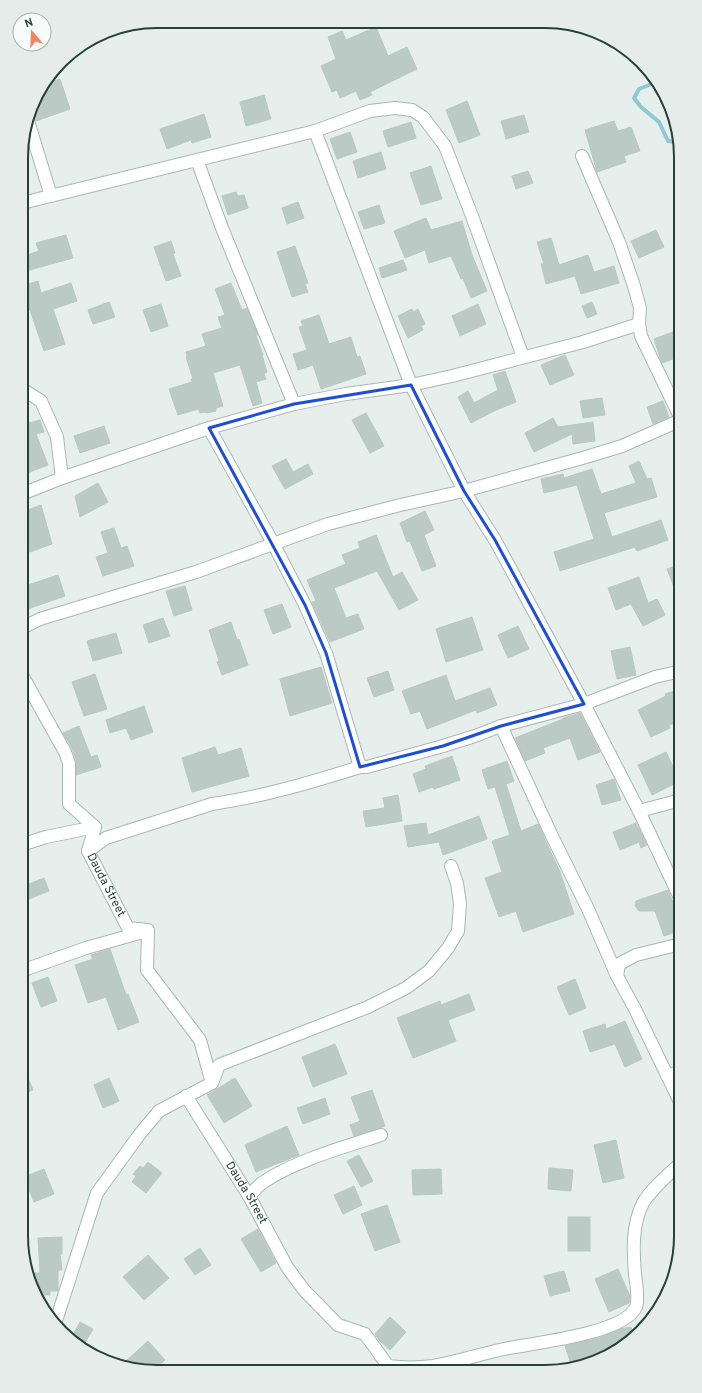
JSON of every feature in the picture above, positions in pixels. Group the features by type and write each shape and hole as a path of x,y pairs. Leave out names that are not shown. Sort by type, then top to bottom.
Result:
{"street":[{"path":"28,202 315,131 370,110 395,108 412,110 423,117 445,146 523,357"},
{"path":"31,130 51,196"},
{"path":"315,131 411,385 464,491 495,540 584,704 639,811 674,885"},
{"path":"582,156 618,242 634,286 640,308 639,324 641,336 674,405"},
{"path":"197,160 222,228 294,404"},
{"path":"28,492 62,478 209,428 294,404 346,394 411,385 583,342 639,324"},
{"path":"28,393 41,401 57,437 62,478"},
{"path":"28,625 40,619 196,572 328,524 464,491 586,457 622,446 674,423"},
{"path":"209,428 273,543 305,605 326,653 360,767"},
{"path":"88,851 106,838 212,804 229,802 316,781 360,767 367,767 443,746 501,726 584,704 655,677 674,673"},
{"path":"28,686 66,752 69,763 69,804 95,828"},
{"path":"501,726 551,834 588,909 617,976 635,1009 674,1090"},
{"path":"639,811 674,802"},
{"path":"28,843 46,837 95,828"},
{"name":"Dauda Street","path":"95,828 88,851 128,928 148,930"},
{"path":"57,1317 97,1193 139,1135 160,1111 212,1083 219,1065 368,1007 406,988 429,971 448,948 458,931 460,904 457,883 451,866"},
{"path":"28,969 86,948 148,930 147,970 200,1040 212,1083"},
{"path":"617,976 619,964 636,955 674,946"},
{"path":"667,1076 674,1074"},
{"name":"Dauda Street","path":"186,1096 249,1196 287,1268 304,1290 338,1324 365,1334 387,1365"},
{"path":"249,1196 262,1184 281,1172 332,1151 380,1134"},
{"name":"Dauda Street","path":"437,1365 598,1330 621,1322 633,1313 638,1305 634,1259 635,1228 643,1203 662,1181 674,1170"}],"highlighted area":[{"path":"411,385 464,491 495,540 584,704 501,726 443,746 360,767 326,653 305,605 209,428 294,404"}],"building":[{"path":"376,28 388,56 407,47 417,69 370,92 372,95 360,100 356,91 340,98 337,90 332,92 321,66 336,59 328,37 342,31 346,40"},
{"path":"60,79 70,109 36,121 35,117 41,100 53,81"},
{"path":"264,95 271,119 246,126 240,102"},
{"path":"467,101 480,135 459,143 446,110"},
{"path":"204,114 211,137 192,143 191,140 167,149 160,129"},
{"path":"524,115 529,132 506,139 501,121"},
{"path":"614,121 618,131 631,127 640,151 624,156 626,162 597,172 585,130"},
{"path":"411,122 416,138 388,147 383,131"},
{"path":"350,132 357,152 337,159 330,139"},
{"path":"381,152 386,169 358,178 353,161"},
{"path":"431,166 442,199 421,205 410,173"},
{"path":"528,171 533,183 516,189 512,176"},
{"path":"236,192 238,196 244,195 248,208 228,215 222,196"},
{"path":"298,202 304,218 287,224 282,208"},
{"path":"379,205 385,223 364,229 358,212"},
{"path":"426,218 431,230 462,221 472,255 487,291 471,298 463,278 461,279 451,256 429,263 425,250 405,258 394,231"},
{"path":"656,230 664,247 639,258 631,241"},
{"path":"66,235 73,258 28,270 28,255 39,251 36,243"},
{"path":"551,238 559,265 588,255 594,272 614,266 619,283 581,294 575,276 546,284 541,264 544,264 537,242"},
{"path":"171,241 175,253 173,254 181,276 166,281 154,247"},
{"path":"295,246 308,283 305,284 308,292 292,297 277,252"},
{"path":"403,260 407,270 382,278 379,268"},
{"path":"38,281 41,293 71,283 77,301 53,309 65,344 44,351 30,310 28,311 28,284"},
{"path":"231,283 242,310 247,308 258,335 256,335 267,372 264,374 266,379 256,382 262,403 253,406 240,365 213,373 223,406 216,408 216,411 206,413 200,413 198,409 178,415 169,389 192,382 191,379 193,379 186,357 186,352 206,346 202,334 222,328 218,317 225,315 215,289"},
{"path":"109,302 115,317 93,324 88,310"},
{"path":"592,302 597,314 587,318 582,306"},
{"path":"161,304 168,326 151,332 143,310"},
{"path":"478,304 486,324 460,336 452,316"},
{"path":"412,309 414,312 418,309 425,324 421,326 423,330 408,338 398,316"},
{"path":"319,315 329,344 351,337 357,357 360,356 366,374 321,389 313,365 298,370 293,354 307,350 299,327 303,326 301,321"},
{"path":"673,332 674,359 662,363 654,339"},
{"path":"565,355 574,375 550,385 541,365"},
{"path":"505,371 516,402 471,423 458,397 468,391 474,403 498,390 493,375"},
{"path":"602,398 605,415 583,418 580,401"},
{"path":"663,401 669,417 653,424 647,407"},
{"path":"366,413 384,446 370,453 352,420"},
{"path":"553,418 558,427 593,422 595,441 573,444 572,434 534,452 525,433"},
{"path":"40,420 44,432 36,434 48,465 28,473 28,423"},
{"path":"104,426 110,443 80,453 74,436"},
{"path":"286,459 293,472 308,464 313,474 285,489 272,466"},
{"path":"639,461 647,479 651,478 657,497 604,513 612,537 661,520 668,540 637,551 635,547 560,571 554,552 594,539 577,485 544,493 541,479 563,474 564,478 592,469 601,494 636,483 629,466"},
{"path":"98,483 108,502 80,517 75,496"},
{"path":"41,505 52,544 30,552 28,545 28,510"},
{"path":"425,511 434,530 424,535 436,566 422,571 410,541 407,542 400,523"},
{"path":"114,528 121,548 127,546 134,566 103,576 96,557 108,553 101,532"},
{"path":"376,535 393,577 402,572 418,600 399,610 377,571 334,588 346,618 358,614 364,629 330,642 312,602 316,601 307,580 346,564 342,555 360,548 358,542"},
{"path":"674,566 674,587 667,569"},
{"path":"58,575 65,596 28,609 28,585"},
{"path":"639,577 648,603 657,599 665,615 643,626 631,604 616,610 608,588"},
{"path":"185,586 192,610 174,616 166,591"},
{"path":"282,604 291,627 273,634 264,610"},
{"path":"472,617 483,650 446,662 436,629"},
{"path":"163,618 170,636 149,643 143,625"},
{"path":"231,622 248,665 222,675 209,630"},
{"path":"518,626 529,649 508,658 498,635"},
{"path":"116,633 122,653 93,661 87,641"},
{"path":"630,647 636,675 617,679 611,651"},
{"path":"321,667 332,703 290,716 280,679"},
{"path":"388,671 394,690 374,697 367,678"},
{"path":"95,674 107,709 84,716 72,682"},
{"path":"446,675 455,701 490,688 497,705 477,713 476,710 427,729 420,711 411,714 402,691"},
{"path":"674,691 674,723 669,725 670,728 651,737 638,710 666,696 665,694"},
{"path":"144,706 153,732 131,740 126,728 110,733 106,720"},
{"path":"580,713 600,752 578,760 570,738 543,748 545,753 525,761 515,738 563,718"},
{"path":"79,726 91,757 97,755 101,767 76,775 76,760 72,748 63,733"},
{"path":"215,747 218,755 241,748 249,776 192,792 182,758"},
{"path":"666,752 674,769 674,784 652,795 638,765"},
{"path":"452,756 460,780 434,789 433,787 419,792 413,774 426,769 425,766"},
{"path":"507,761 514,781 506,784 521,831 538,824 560,872 574,914 523,932 516,911 499,917 485,878 502,872 492,841 510,835 495,787 488,789 482,770"},
{"path":"614,779 621,800 602,805 596,785"},
{"path":"398,795 402,821 366,827 363,811 385,808 383,798"},
{"path":"479,816 487,839 443,855 439,842 408,847 404,826 426,823 428,835"},
{"path":"636,823 647,845 641,848 639,842 620,850 613,832"},
{"path":"44,878 49,891 29,899 28,884"},
{"path":"668,890 674,903 674,932 664,936 655,911 639,911 635,906 636,901"},
{"path":"110,949 126,995 128,994 139,1022 118,1030 106,997 88,1003 75,965 93,959 91,955"},
{"path":"48,977 57,1001 41,1007 32,983"},
{"path":"575,979 586,1008 569,1015 557,987"},
{"path":"469,994 475,1010 448,1020 456,1041 413,1058 397,1018 440,1001 441,1005"},
{"path":"625,1021 642,1059 625,1067 615,1044 590,1052 583,1031 605,1024 606,1029"},
{"path":"335,1044 347,1074 313,1087 302,1057"},
{"path":"28,1078 33,1090 28,1092"},
{"path":"109,1078 119,1101 103,1108 94,1085"},
{"path":"235,1078 252,1106 224,1123 207,1095"},
{"path":"372,1090 385,1126 354,1136 350,1125 360,1121 351,1097"},
{"path":"325,1098 330,1114 303,1124 297,1108"},
{"path":"287,1126 299,1155 256,1172 245,1145"},
{"path":"616,1140 624,1178 603,1183 594,1145"},
{"path":"359,1155 373,1181 361,1187 347,1161"},
{"path":"148,1162 162,1173 146,1193 132,1182 136,1176 133,1174 140,1166 143,1168"},
{"path":"549,1168 573,1170 571,1191 548,1189"},
{"path":"44,1169 54,1194 34,1202 28,1187 28,1175"},
{"path":"441,1169 442,1194 413,1195 412,1170"},
{"path":"354,1186 362,1205 343,1214 334,1195"},
{"path":"387,1205 400,1242 375,1251 361,1214"},
{"path":"568,1217 590,1217 590,1251 568,1251"},
{"path":"258,1229 276,1263 261,1272 241,1239"},
{"path":"62,1237 62,1254 60,1254 62,1270 58,1270 58,1291 50,1291 50,1295 42,1295 34,1273 40,1273 38,1238"},
{"path":"200,1248 211,1265 195,1275 184,1259"},
{"path":"148,1255 169,1278 144,1300 123,1277"},
{"path":"618,1269 630,1296 629,1303 609,1312 595,1279"},
{"path":"564,1271 570,1291 550,1296 544,1276"},
{"path":"390,1317 406,1332 390,1350 375,1334"},
{"path":"80,1322 93,1329 85,1342 74,1333"},
{"path":"631,1327 632,1331 617,1343 602,1352 571,1363 565,1346 599,1338 620,1329"},
{"path":"148,1341 165,1360 159,1365 140,1364 126,1361"}],"waterway":[{"path":"651,84 639,89 634,98 641,107 659,122 668,141 673,142"}]}
